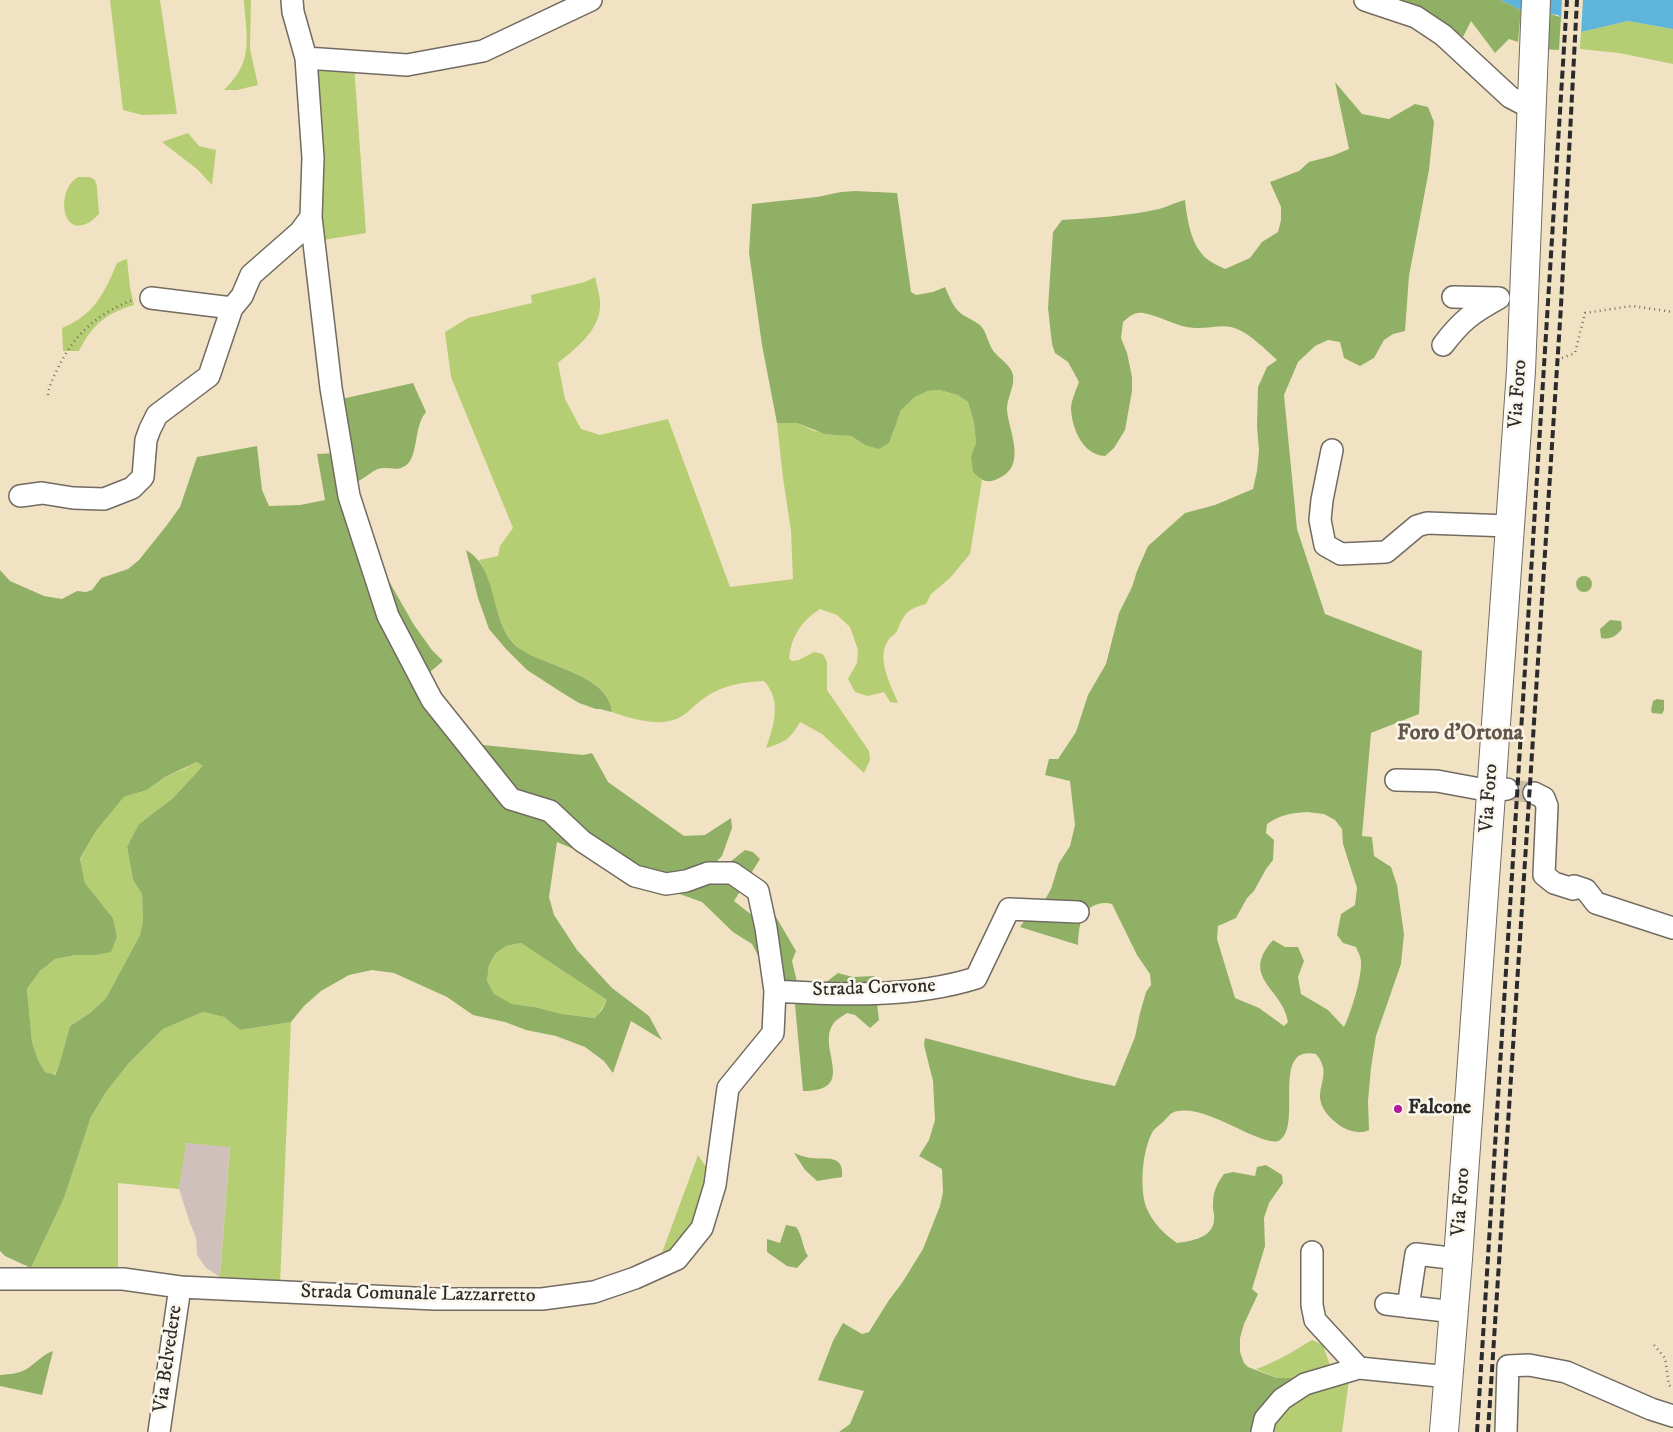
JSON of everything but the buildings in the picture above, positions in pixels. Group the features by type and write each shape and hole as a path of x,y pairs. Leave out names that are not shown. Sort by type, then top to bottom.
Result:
{"main road":[{"name":"Via Foro","path":"1444,1432 1499,790 1509,526 1521,372 1511,298 1533,109 1536,0"}],"street":[{"path":"292,0 293,12 306,58 313,158 311,217 331,388 349,496 388,616 432,700 510,799 550,811 582,842 635,876 666,884 686,882 708,873 732,873 758,891 766,928 775,991"},
{"path":"306,58 407,65 483,51 591,0"},
{"path":"1365,0 1416,17 1436,30 1510,97 1533,109"},
{"path":"20,496 42,493 104,500 132,488 143,477 146,440 157,415 208,376 232,308 242,296 251,275 300,232 311,217"},
{"path":"1453,297 1511,298"},
{"path":"151,298 232,308"},
{"path":"1443,345 1459,324 1471,314 1511,298"},
{"path":"1332,450 1320,520 1325,545 1340,554 1386,552 1417,526 1427,523 1509,526"},
{"path":"1396,780 1438,781 1499,790"},
{"path":"1534,793 1544,798 1547,806 1544,875 1554,883 1573,889 1574,886 1586,890 1596,904 1673,928"},
{"name":"Strada Corvone","path":"775,991 900,992 950,986 976,978 1009,910 1078,912"},
{"name":"Strada Comunale Lazzarretto","path":"0,1279 123,1279 180,1287 435,1299 542,1299 594,1292 635,1278 677,1259 702,1228 715,1185 728,1088 774,1033 775,991"},
{"path":"1312,1252 1312,1305 1315,1320 1359,1368"},
{"path":"1408,1307 1416,1254 1458,1259"},
{"name":"Via Belvedere","path":"159,1432 180,1287"},
{"path":"1386,1304 1454,1312"},
{"path":"1506,1432 1508,1366 1529,1366 1566,1372 1651,1409 1673,1416"},
{"path":"1262,1432 1265,1420 1282,1399 1305,1384 1359,1368 1449,1377"}],"path":[{"path":"48,395 48,388 78,336 104,313 116,306 137,298 151,298"},
{"path":"1562,358 1576,353 1585,314 1632,306 1673,312"},
{"path":"1654,1345 1665,1358 1669,1386 1673,1390"}],"shaded area":[{"path":"185,1143 230,1146 220,1277 206,1268 197,1255 196,1238 179,1189"}],"green space":[{"path":"110,0 160,0 177,114 142,115 123,110"},
{"path":"244,0 251,0 250,49 258,85 237,90 224,90 234,79 244,58 247,37"},
{"path":"1392,0 1501,0 1521,10 1518,42 1509,39 1495,53 1471,21 1463,37 1440,19"},
{"path":"1546,13 1561,17 1559,50 1537,49"},
{"path":"1628,21 1673,29 1673,64 1619,53 1580,49 1581,32"},
{"path":"354,65 366,233 317,241 317,68"},
{"path":"1335,82 1362,114 1389,119 1415,104 1428,107 1434,122 1429,170 1409,276 1405,331 1393,334 1384,340 1374,358 1360,366 1344,358 1340,342 1328,340 1315,346 1298,362 1284,395 1297,529 1325,614 1422,651 1419,714 1371,733 1362,836 1372,837 1374,856 1391,867 1397,885 1404,934 1401,964 1376,1036 1368,1101 1369,1130 1360,1132 1344,1128 1327,1114 1320,1099 1323,1075 1322,1063 1316,1054 1302,1054 1294,1061 1290,1073 1289,1118 1286,1131 1280,1140 1272,1141 1261,1138 1199,1113 1185,1111 1172,1113 1153,1131 1149,1139 1144,1159 1142,1181 1147,1209 1160,1228 1177,1243 1200,1238 1210,1231 1214,1220 1213,1200 1217,1184 1224,1174 1233,1172 1255,1176 1257,1167 1266,1165 1282,1175 1283,1183 1269,1203 1264,1218 1265,1246 1252,1289 1258,1294 1244,1324 1240,1338 1240,1352 1244,1363 1248,1367 1277,1378 1313,1378 1314,1394 1284,1401 1271,1432 839,1432 850,1424 864,1391 818,1380 833,1341 843,1323 862,1334 869,1332 923,1249 940,1206 943,1192 942,1169 919,1156 929,1140 935,1120 933,1081 924,1045 925,1038 1115,1086 1135,1037 1146,992 1151,985 1150,974 1137,955 1112,904 1098,904 1088,909 1082,918 1078,945 1020,927 1030,913 1042,905 1051,889 1059,863 1070,846 1075,825 1070,781 1045,775 1049,759 1058,759 1076,732 1088,695 1106,664 1119,613 1132,587 1148,546 1185,513 1215,505 1253,489 1259,451 1257,426 1258,387 1267,367 1277,360 1252,338 1232,327 1188,327 1143,313 1132,315 1123,322 1121,338 1127,353 1132,377 1132,391 1125,430 1114,448 1105,456 1097,455 1085,446 1076,432 1071,409 1079,382 1068,362 1055,353 1052,344 1048,308 1053,232 1062,220 1135,213 1159,209 1185,200 1189,224 1197,247 1207,259 1225,269 1250,258 1262,242 1278,232 1281,220 1281,207 1270,182 1299,171 1309,162 1349,149","holes":["1307,812 1324,814 1335,820 1342,829 1343,844 1357,888 1355,905 1341,914 1337,935 1343,943 1356,947 1361,960 1360,977 1353,1004 1344,1027 1328,1010 1301,994 1298,977 1304,961 1298,947 1285,947 1273,940 1264,953 1260,964 1261,974 1285,1010 1288,1022 1284,1026 1259,1008 1235,998 1217,939 1218,926 1236,918 1273,860 1274,840 1266,833 1267,824 1276,818 1291,814"]},
{"path":"188,133 199,146 216,150 212,185 197,169 162,142"},
{"path":"78,177 90,177 95,180 99,214 88,223 77,226 71,223 67,217 64,209 64,200 71,183"},
{"path":"855,191 897,193 911,292 916,295 933,292 945,287 957,309 980,325 994,352 1012,371 1013,383 1007,409 1015,454 1010,470 998,479 987,481 973,472 971,457 976,443 974,423 968,402 958,395 939,390 928,391 915,397 901,410 889,443 879,449 865,445 851,436 825,434 797,423 777,423 762,345 749,253 752,204"},
{"path":"127,259 134,305 115,312 101,321 89,334 79,351 63,351 62,328 73,323 90,310 102,294 117,263"},
{"path":"595,277 599,292 600,308 595,325 585,339 558,363 565,399 581,429 600,435 668,419 730,587 793,579 791,531 777,423 797,423 814,431 851,436 865,445 898,418 901,410 915,397 928,391 939,390 959,395 968,402 974,423 976,443 972,457 973,472 982,480 970,554 950,578 931,594 926,604 914,608 907,613 885,647 884,663 888,680 898,703 890,702 884,692 868,696 855,692 848,679 857,663 858,650 850,627 837,615 820,609 814,613 798,630 790,650 789,658 792,661 799,660 814,652 823,654 827,662 827,690 869,751 870,760 864,773 822,734 800,722 787,739 766,748 774,722 775,705 770,688 764,681 740,683 717,690 686,714 671,721 652,722 638,720 612,712 608,698 599,688 573,672 529,654 510,639 504,629 479,560 498,556 500,546 513,528 451,377 445,332 468,318 532,303 531,295 585,282"},
{"path":"413,383 426,412 419,426 412,456 405,466 398,469 378,469 358,481 346,475 376,573 390,583 414,625 432,650 443,661 424,677 473,744 583,755 592,753 608,782 684,836 705,835 731,818 732,828 722,856 713,865 718,878 730,862 745,850 753,852 760,859 734,901 753,916 776,917 796,951 792,961 798,986 820,987 838,973 853,977 874,976 879,1020 870,1028 855,1015 847,1013 836,1020 829,1036 833,1077 829,1084 819,1089 803,1091 794,994 767,1013 760,959 752,944 733,932 702,902 557,842 549,897 554,915 577,950 612,988 649,1016 662,1040 631,1021 613,1073 604,1061 585,1047 556,1036 526,1030 505,1022 473,1015 447,997 394,973 372,970 349,975 321,991 304,1006 291,1022 240,1030 224,1017 203,1012 163,1029 129,1063 106,1092 91,1117 64,1198 31,1268 5,1256 0,1251 0,570 10,581 44,596 62,599 77,591 86,592 92,590 101,578 128,569 139,560 167,525 180,507 197,457 257,446 262,490 269,506 300,505 325,500 317,454 337,453 337,400","holes":["197,762 203,766 173,798 139,824 127,847 133,880 142,894 143,920 140,935 106,998 90,1013 70,1026 55,1075 45,1072 38,1060 32,1042 27,989 40,971 55,959 111,952 117,937 113,918 85,883 80,859 96,831 124,797 147,790 165,777","521,943 607,1000 595,1018 562,1014 535,1007 512,1004 494,994 487,981 489,965 495,954 506,946"]},
{"path":"466,550 477,559 484,570 490,583 502,625 509,638 519,648 531,655 574,673 600,688 608,699 612,712 579,703 527,670 506,649 489,629 478,598"},
{"path":"1581,576 1587,576 1592,581 1590,590 1581,592 1576,587 1576,581"},
{"path":"1610,620 1621,621 1622,629 1613,637 1601,638 1600,629"},
{"path":"1657,699 1664,700 1662,714 1652,713 1651,710 1653,701"},
{"path":"197,762 204,766 173,798 139,824 127,847 133,880 142,894 143,920 140,935 106,998 90,1013 70,1026 59,1065 54,1075 45,1072 38,1060 32,1042 27,989 40,971 55,959 76,955 96,955 111,951 117,937 113,918 85,883 80,860 96,831 124,797 147,790 165,777"},
{"path":"521,943 607,1000 596,1018 562,1014 535,1007 512,1004 494,995 487,981 489,965 495,954 506,946"},
{"path":"203,1012 224,1017 240,1030 291,1022 280,1285 220,1277 230,1147 186,1143 179,1189 118,1183 118,1270 31,1268 64,1198 91,1117 106,1092 129,1063 163,1029"},
{"path":"794,1153 810,1158 833,1159 837,1161 842,1169 842,1177 817,1181 805,1170"},
{"path":"698,1155 710,1173 693,1226 680,1243 659,1261"},
{"path":"786,1225 796,1227 808,1256 797,1268 787,1266 767,1252 767,1239 780,1243"},
{"path":"1312,1340 1323,1345 1331,1368 1349,1380 1342,1432 1271,1432 1269,1424 1312,1378 1277,1378 1256,1369 1278,1360"},
{"path":"53,1351 42,1395 0,1386 0,1375 25,1370"}],"water":[{"path":"1501,0 1673,0 1673,29 1628,21 1581,32 1558,15 1521,10"}],"pier":[{"path":"1562,0 1583,0 1581,34 1561,20"}],"tunnel":[{"path":"1507,789 1534,793"}],"railway":[{"path":"1477,1432 1567,0"},
{"path":"1488,1432 1561,306 1577,0"}],"place":[{"name":"Falcone","path":"1398,1109"}],"district":[{"name":"Foro d'Ortona","path":"1460,734"}]}
